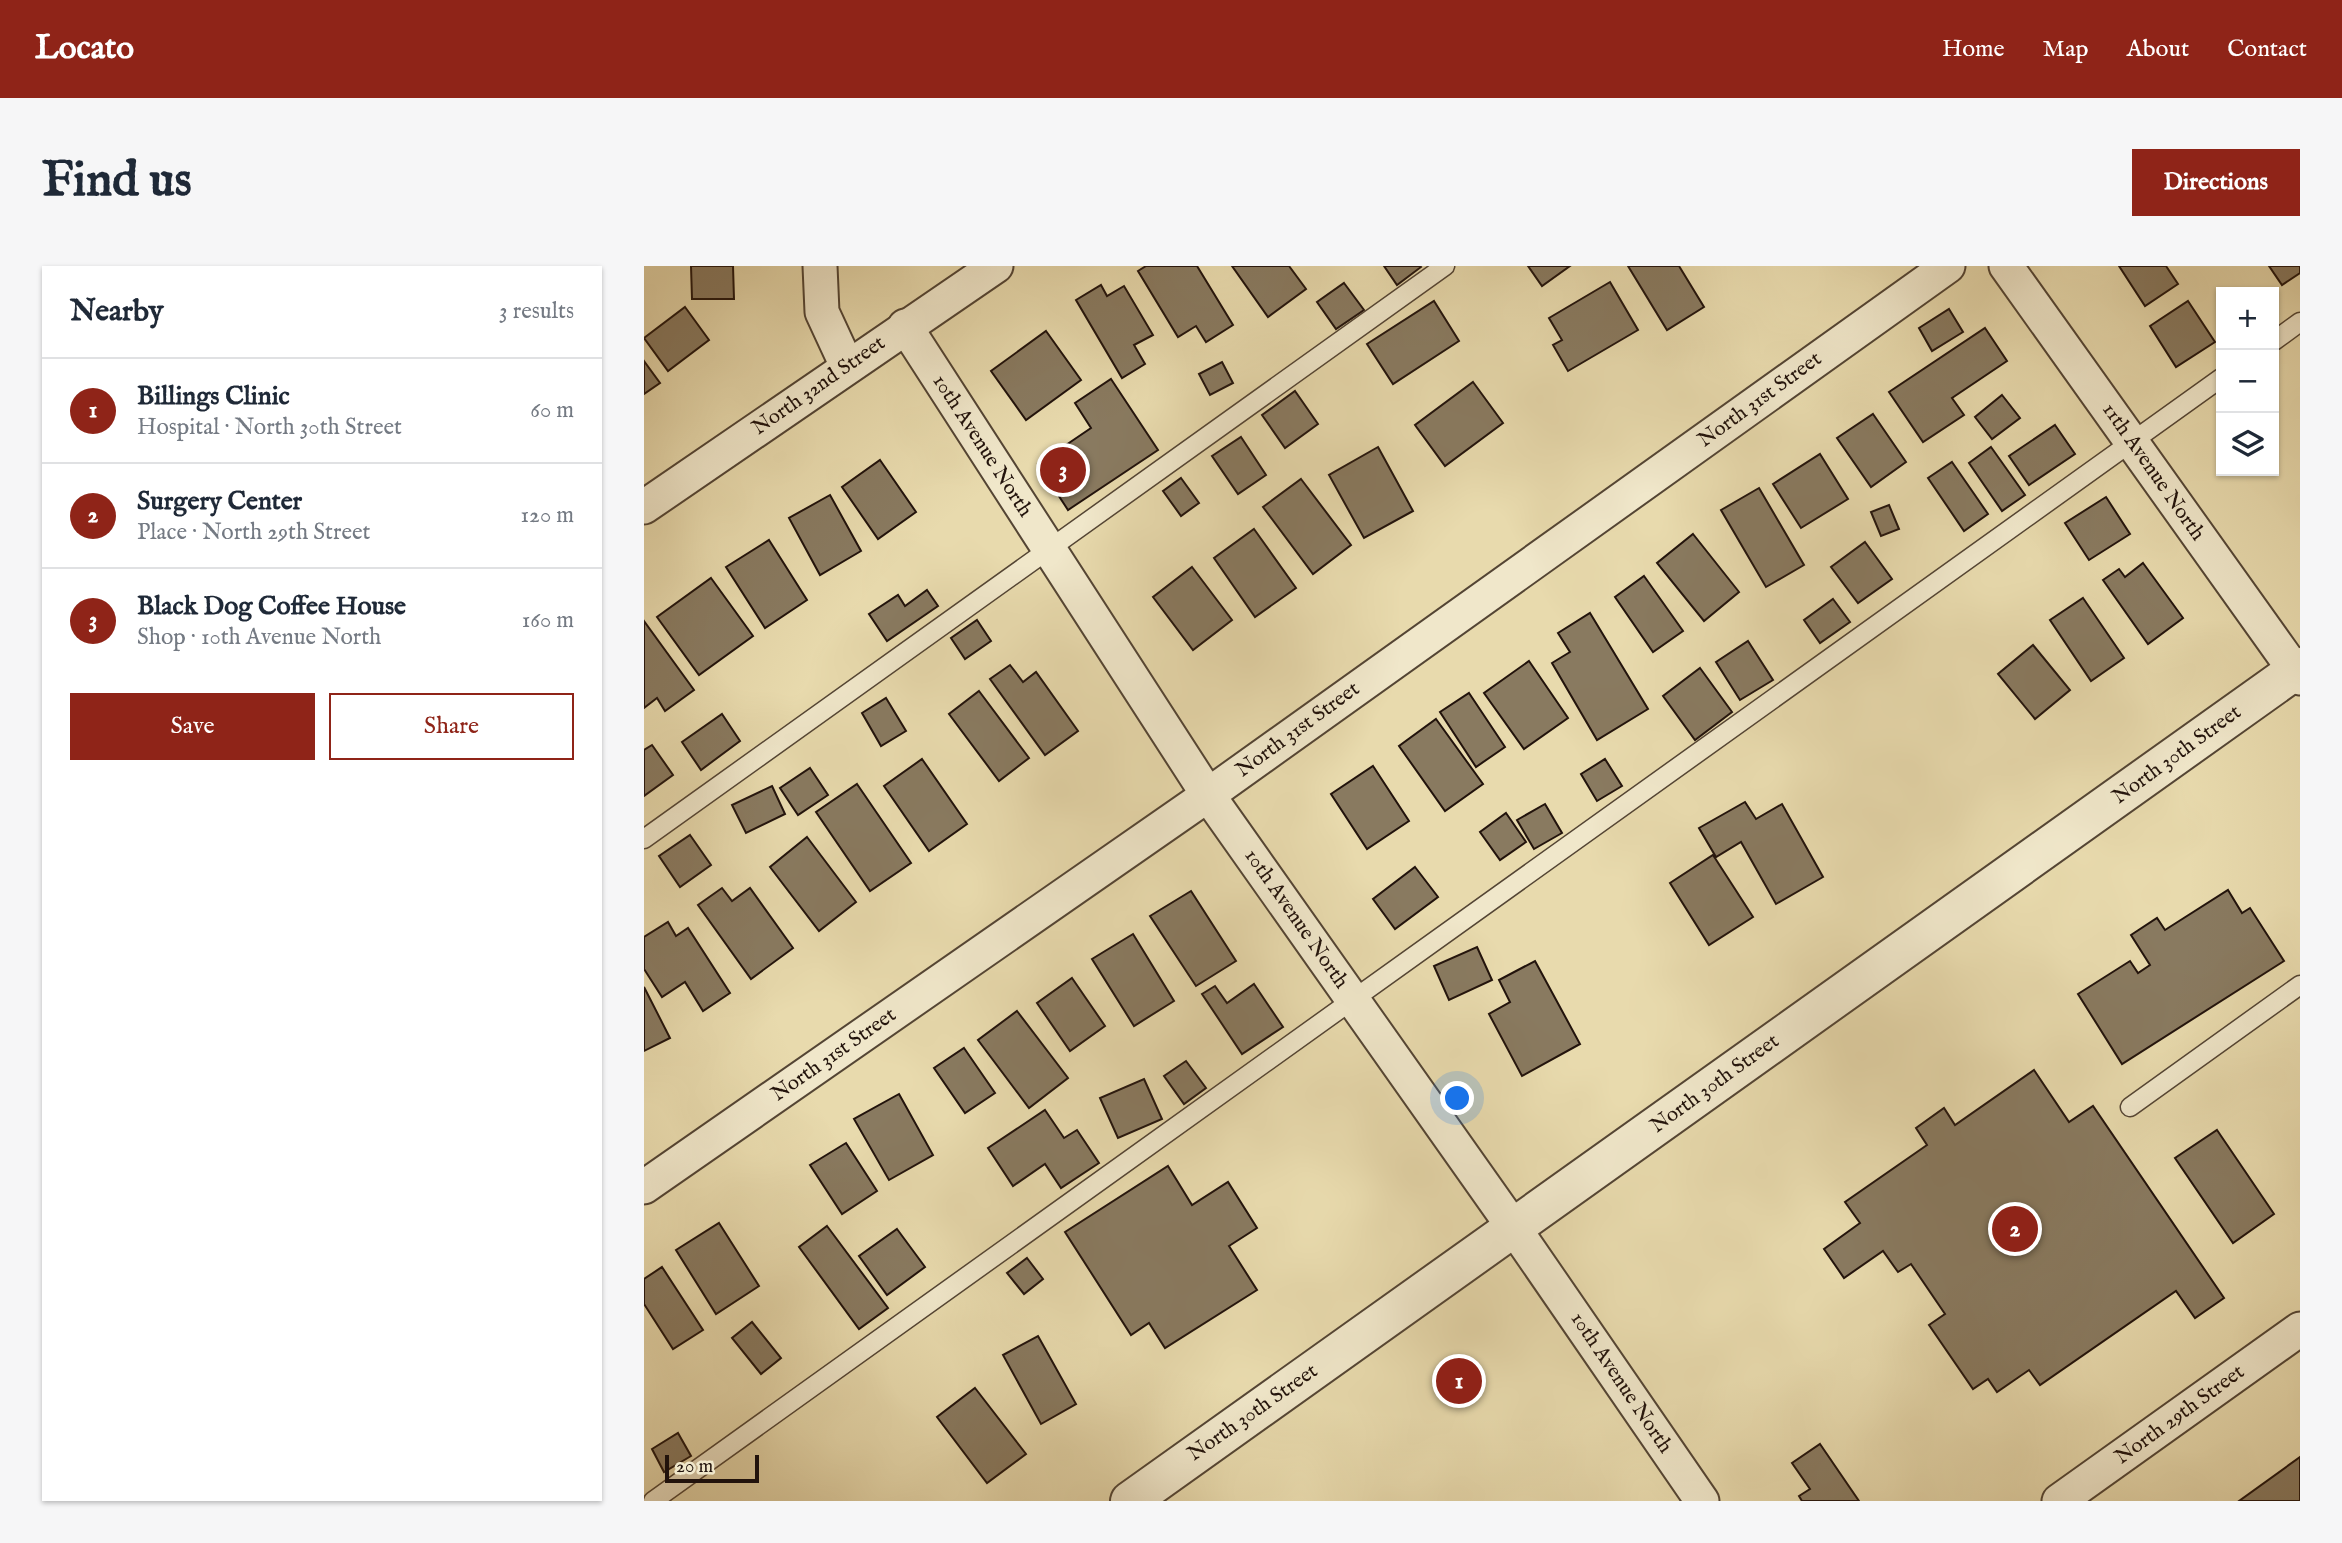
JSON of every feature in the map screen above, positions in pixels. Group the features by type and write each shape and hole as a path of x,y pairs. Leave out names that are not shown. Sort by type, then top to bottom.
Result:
{"street":[{"path":"820,266 822,312 847,366"},
{"name":"North 32nd Street","path":"644,508 905,326 996,266"},
{"name":"North 31st Street","path":"644,1187 1208,795 1948,266"},
{"name":"11th Avenue North","path":"2006,266 2298,672"},
{"name":"10th Avenue North","path":"905,326 1208,795 1514,1228 1702,1501"},
{"name":"North 30th Street","path":"1130,1501 2298,672"},
{"name":"North 29th Street","path":"2060,1501 2300,1329"}],"lane":[{"path":"644,839 1445,266"},
{"path":"2279,337 2300,322"},
{"path":"653,1501 2216,382"},
{"path":"2130,1107 2300,985"}],"building":[{"path":"691,266 733,266 734,299 692,299"},
{"path":"1146,266 1197,266 1233,325 1206,342 1196,326 1178,337 1138,271"},
{"path":"1232,266 1289,266 1306,289 1268,317"},
{"path":"1384,266 1420,266 1421,267 1397,285"},
{"path":"1528,266 1570,266 1542,286"},
{"path":"1628,266 1679,266 1704,307 1667,330"},
{"path":"2119,266 2166,266 2178,284 2145,306"},
{"path":"2269,266 2300,266 2300,273 2282,285"},
{"path":"1610,282 1638,330 1568,371 1553,345 1562,340 1549,318"},
{"path":"1344,283 1364,310 1336,329 1317,302"},
{"path":"1101,285 1107,296 1124,286 1153,335 1134,345 1145,364 1122,378 1076,300"},
{"path":"1434,301 1459,341 1393,384 1367,344"},
{"path":"2188,301 2215,342 2176,367 2150,326"},
{"path":"685,307 709,340 668,371 644,338"},
{"path":"1949,309 1963,332 1932,351 1919,328"},
{"path":"1985,328 2007,361 1952,398 1964,415 1923,442 1889,392"},
{"path":"1046,331 1081,380 1026,420 991,371"},
{"path":"644,361 660,383 644,394"},
{"path":"1222,362 1233,383 1210,395 1199,374"},
{"path":"1111,379 1158,450 1068,510 1038,464 1091,428 1075,403"},
{"path":"1473,382 1503,423 1445,466 1415,425"},
{"path":"1295,391 1318,424 1285,448 1262,415"},
{"path":"2002,395 2020,418 1992,439 1975,417"},
{"path":"1873,414 1906,462 1871,487 1837,438"},
{"path":"2055,425 2075,454 2029,485 2009,456"},
{"path":"1241,437 1266,475 1238,494 1212,456"},
{"path":"1378,447 1413,511 1364,538 1329,475"},
{"path":"1991,447 2025,495 2002,511 1969,463"},
{"path":"1820,454 1848,499 1801,528 1773,484"},
{"path":"880,460 916,512 878,539 842,487"},
{"path":"1952,462 1988,514 1964,531 1928,478"},
{"path":"1181,478 1199,503 1181,516 1163,491"},
{"path":"1301,479 1351,545 1313,574 1263,507"},
{"path":"1759,488 1804,565 1766,587 1721,510"},
{"path":"830,495 861,551 820,575 789,518"},
{"path":"2106,497 2130,534 2089,560 2065,523"},
{"path":"1889,505 1899,529 1881,536 1871,512"},
{"path":"1254,529 1296,588 1255,617 1214,558"},
{"path":"1693,534 1739,592 1704,621 1657,563"},
{"path":"769,540 807,600 765,628 726,567"},
{"path":"1865,542 1892,579 1858,603 1831,567"},
{"path":"2143,563 2183,618 2148,644 2103,580 2119,569 2125,577"},
{"path":"1192,567 1232,620 1193,650 1153,597"},
{"path":"1644,576 1683,631 1653,652 1615,597"},
{"path":"711,578 753,636 699,675 657,617"},
{"path":"927,590 938,606 887,641 869,614 898,595 905,606"},
{"path":"2083,598 2124,658 2091,681 2050,620"},
{"path":"1833,599 1850,622 1820,643 1804,620"},
{"path":"1590,613 1648,709 1597,740 1552,663 1570,652 1558,633"},
{"path":"977,620 991,641 965,659 951,638"},
{"path":"644,621 694,690 665,711 657,698 644,708"},
{"path":"1748,641 1773,680 1740,700 1716,662"},
{"path":"2033,645 2070,690 2035,719 1998,674"},
{"path":"1529,661 1568,718 1524,749 1484,693"},
{"path":"1010,665 1023,682 1036,672 1078,731 1045,755 990,679"},
{"path":"1700,668 1732,712 1695,740 1663,696"},
{"path":"979,691 1029,758 999,781 949,714"},
{"path":"1469,693 1505,747 1476,767 1440,712"},
{"path":"886,698 906,731 881,746 862,713"},
{"path":"722,714 740,741 701,770 682,742"},
{"path":"1436,719 1483,784 1445,811 1399,746"},
{"path":"652,745 673,775 644,796 644,750"},
{"path":"922,759 967,824 929,851 884,786"},
{"path":"1605,759 1622,786 1597,801 1581,774"},
{"path":"1373,766 1409,821 1367,849 1331,794"},
{"path":"810,768 828,795 798,815 780,788"},
{"path":"857,784 911,863 870,891 816,812"},
{"path":"772,786 785,814 746,833 732,805"},
{"path":"1745,802 1756,819 1782,804 1823,877 1776,904 1741,842 1716,857 1699,828"},
{"path":"1545,804 1562,833 1534,849 1517,820"},
{"path":"1506,813 1526,842 1500,860 1480,832"},
{"path":"690,835 711,865 680,887 659,856"},
{"path":"807,837 856,902 819,931 770,867"},
{"path":"1713,855 1753,917 1709,945 1670,883"},
{"path":"1415,867 1438,897 1395,929 1373,899"},
{"path":"722,888 732,901 750,888 793,948 751,979 698,905"},
{"path":"2228,890 2242,913 2250,908 2284,961 2122,1064 2078,994 2130,961 2138,973 2150,965 2131,935 2157,918 2165,930"},
{"path":"1191,891 1236,961 1196,986 1150,916"},
{"path":"668,922 676,936 688,928 730,993 703,1011 685,982 662,997 644,969 644,937"},
{"path":"1133,934 1174,1001 1134,1026 1092,959"},
{"path":"1477,947 1492,980 1449,1000 1434,966"},
{"path":"1535,961 1580,1044 1522,1076 1489,1014 1510,1002 1499,980"},
{"path":"1072,978 1105,1026 1070,1051 1037,1003"},
{"path":"1254,984 1283,1027 1242,1054 1202,994 1215,986 1227,1003"},
{"path":"644,987 670,1038 644,1051"},
{"path":"1017,1011 1068,1078 1029,1108 978,1040"},
{"path":"964,1048 995,1093 965,1113 934,1068"},
{"path":"1186,1061 1206,1088 1184,1104 1164,1076"},
{"path":"2034,1070 2069,1122 2093,1106 2224,1298 2195,1318 2176,1291 2040,1385 2029,1370 1997,1392 1988,1379 1973,1389 1929,1325 1945,1314 1911,1264 1898,1272 1883,1251 1844,1278 1824,1249 1860,1223 1845,1202 1927,1145 1916,1128 1944,1108 1955,1125"},
{"path":"1144,1079 1162,1119 1118,1138 1100,1098"},
{"path":"899,1094 933,1155 889,1180 854,1119"},
{"path":"1045,1110 1064,1138 1077,1130 1099,1163 1061,1188 1045,1164 1013,1186 988,1148"},
{"path":"2217,1130 2274,1214 2233,1243 2175,1158"},
{"path":"846,1143 877,1191 842,1214 810,1165"},
{"path":"1168,1166 1192,1205 1228,1182 1257,1228 1229,1246 1257,1290 1165,1348 1149,1323 1131,1335 1065,1232"},
{"path":"719,1223 759,1286 716,1314 676,1250"},
{"path":"827,1226 888,1308 859,1329 799,1247"},
{"path":"897,1229 925,1267 887,1295 859,1256"},
{"path":"1027,1258 1043,1279 1024,1294 1007,1273"},
{"path":"662,1267 703,1330 673,1349 644,1304 644,1279"},
{"path":"752,1322 781,1358 761,1374 732,1338"},
{"path":"1038,1336 1076,1404 1041,1424 1003,1355"},
{"path":"975,1388 1026,1454 987,1483 937,1417"},
{"path":"678,1433 691,1456 664,1472 652,1449"},
{"path":"1820,1444 1859,1501 1802,1501 1799,1496 1810,1489 1792,1463"},
{"path":"2300,1457 2300,1501 2239,1501"}],"place":[{"name":"Black Dog Coffee House","path":"1063,470"},
{"name":"Surgery Center","path":"2015,1229"},
{"name":"Billings Clinic","path":"1459,1381"}]}
